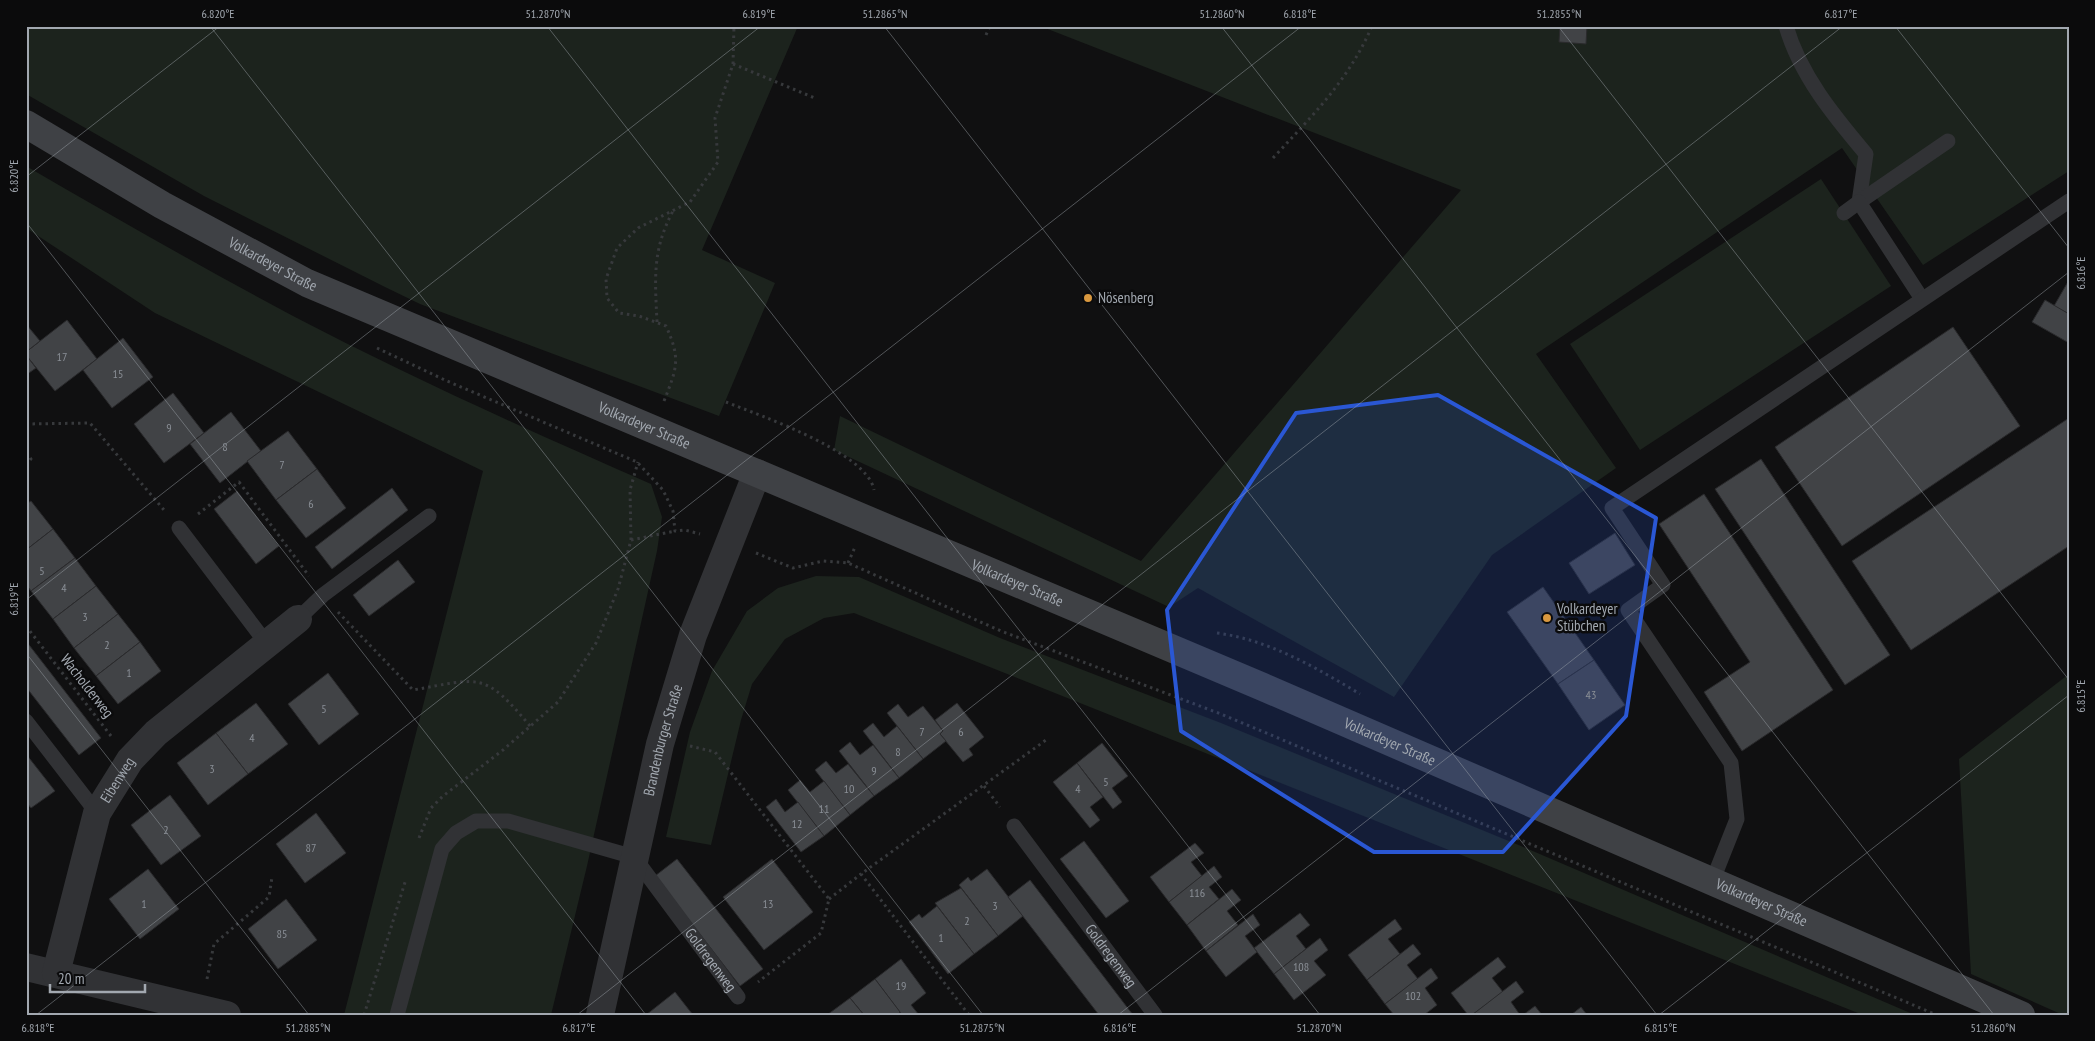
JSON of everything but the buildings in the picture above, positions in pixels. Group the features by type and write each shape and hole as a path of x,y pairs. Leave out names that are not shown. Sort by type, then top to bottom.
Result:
{"main road":[{"name":"Volkardeyer Straße","path":"26,124 162,205 307,283 1254,683 2021,1015"}],"street":[{"name":"Brandenburger Straße","path":"600,1015 660,744 693,635 757,473"},
{"name":"Eibenweg","path":"56,974 98,813 130,760 156,733 298,619"},
{"path":"26,967 214,1012"}],"lane":[{"path":"1786,26 1802,66 1834,115 1866,154 1859,202 1922,299"},
{"path":"1844,213 1948,141"},
{"path":"1712,882 1737,819 1731,763 1628,610 1663,585 1612,508 2069,200"},
{"name":"Eibenweg","path":"298,619 323,595 429,516"},
{"path":"179,528 267,644"},
{"path":"26,721 98,813"},
{"path":"397,1015 442,849 456,833 476,821 508,821 634,857"},
{"name":"Goldregenweg","path":"1014,826 1155,1015"},
{"name":"Goldregenweg","path":"634,857 738,997"}],"path":[{"path":"662,407 674,375 676,349 666,326 619,313 607,298 606,279 617,248 638,228 690,202 718,162 715,118 733,64 734,26"},
{"path":"986,35 990,26"},
{"path":"1273,158 1337,88 1355,62 1372,26"},
{"path":"733,64 817,99"},
{"path":"657,322 656,258 667,222 674,210"},
{"path":"726,402 827,445 856,463 875,488 872,498"},
{"path":"26,424 90,423 179,528 239,482 323,595 413,690 465,681 484,682 508,699 530,726"},
{"path":"26,453 31,459 26,463"},
{"path":"418,842 431,808 558,702 596,643 618,589 631,540 630,490 637,462 664,490 673,511 675,531"},
{"path":"631,540 685,530"},
{"path":"776,561 793,568 824,561 848,563 1001,631 1222,714 1937,1015"},
{"name":"Wacholderweg","path":"26,626 130,760"},
{"path":"697,746 715,752 829,899 1046,740"},
{"path":"861,874 969,1015"},
{"path":"214,1012 214,944 269,897 272,877"},
{"path":"364,1015 407,878"},
{"name":"Goldregenweg","path":"738,997 821,932 829,899"}],"highlighted area":[{"path":"1438,395 1656,518 1626,716 1503,852 1374,852 1181,731 1167,610 1296,413"}],"shaded area":[{"path":"26,26 798,26 702,250 775,283 719,416 420,304 204,196 26,94"},
{"path":"1040,26 2069,26 2069,171 1923,265 1842,148 1536,354 1616,468 1492,555 1394,697 1198,588 1169,607 834,450 840,416 1141,561 1461,190"},
{"path":"26,166 192,261 337,339 470,403 651,484 662,517 657,551 587,866 551,1015 344,1015 483,471 155,313 26,228"},
{"path":"1821,179 1891,286 1640,450 1570,344"},
{"path":"816,576 859,577 1000,638 1221,723 1521,846 1915,1015 1863,1015 854,613 824,618 785,639 752,684 741,720 711,845 666,837 690,732 712,671 747,611 778,588"},
{"path":"2069,674 2069,1015 2063,1015 1971,974 1959,759"}],"place":[{"name":"Nösenberg","path":"1088,298"},
{"name":"Volkardeyer Stübchen","path":"1547,618"}]}
